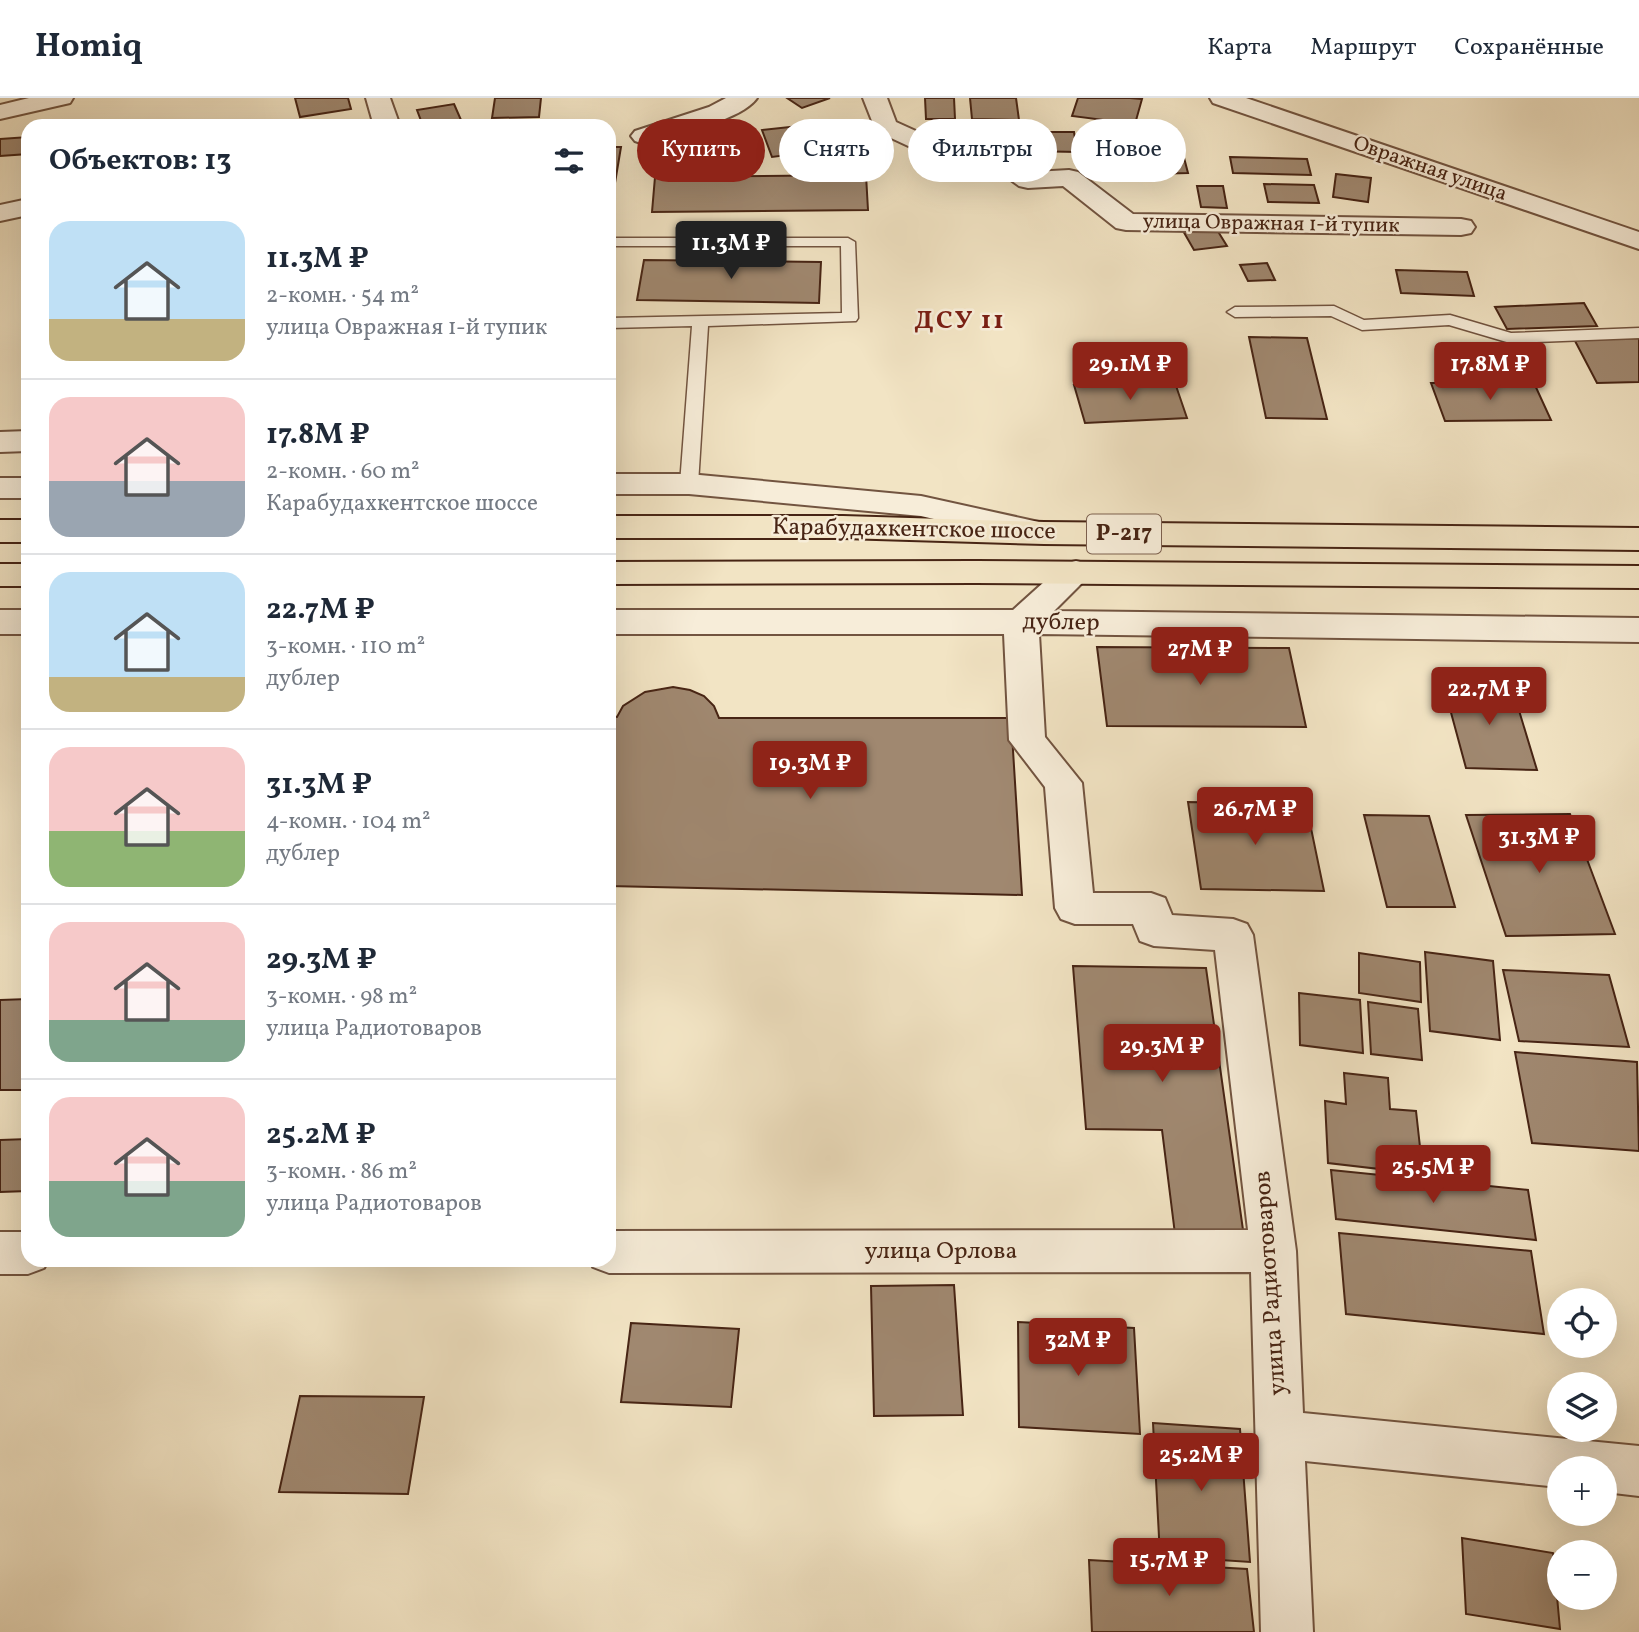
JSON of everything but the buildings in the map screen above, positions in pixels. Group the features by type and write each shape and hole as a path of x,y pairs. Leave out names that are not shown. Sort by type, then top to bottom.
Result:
{"highway":[{"name":"Карабудахкентское шоссе","path":"616,527 843,527 1044,533 1639,539"},
{"path":"0,531 21,531"},
{"name":"Карабудахкентское шоссе","path":"616,573 1076,572 1639,577"},
{"path":"0,575 21,575"}],"street":[{"path":"0,112 61,98"},
{"path":"378,98 385,119"},
{"path":"696,119 718,112 745,98"},
{"name":"улица Овражная 1-й тупик","path":"875,98 885,126 941,152 1010,167 1028,180 1069,178 1126,222 1461,227"},
{"name":"Овражная улица","path":"1222,98 1639,241"},
{"path":"0,212 21,208"},
{"path":"0,442 21,441"},
{"path":"616,484 689,484 921,506 1044,533"},
{"path":"0,488 21,488"},
{"path":"1021,622 1076,572"},
{"path":"0,622 21,622"},
{"name":"дублер","path":"616,622 1021,622 1639,630"},
{"name":"улица Радиотоваров","path":"1021,622 1027,740 1063,783 1075,908 1151,909 1154,930 1233,935 1273,1251 1282,1435 1287,1632"},
{"name":"улица Орлова","path":"616,1252 1273,1251"},
{"path":"0,1253 21,1253"},
{"path":"1282,1435 1639,1471"}],"lane":[{"path":"616,242 848,242 850,318 616,323"},
{"path":"1235,312 1334,311 1362,325 1450,320 1510,338 1639,333"},
{"path":"689,484 700,322"}],"district":[{"name":"ДСУ 11","path":"960,321"}]}
